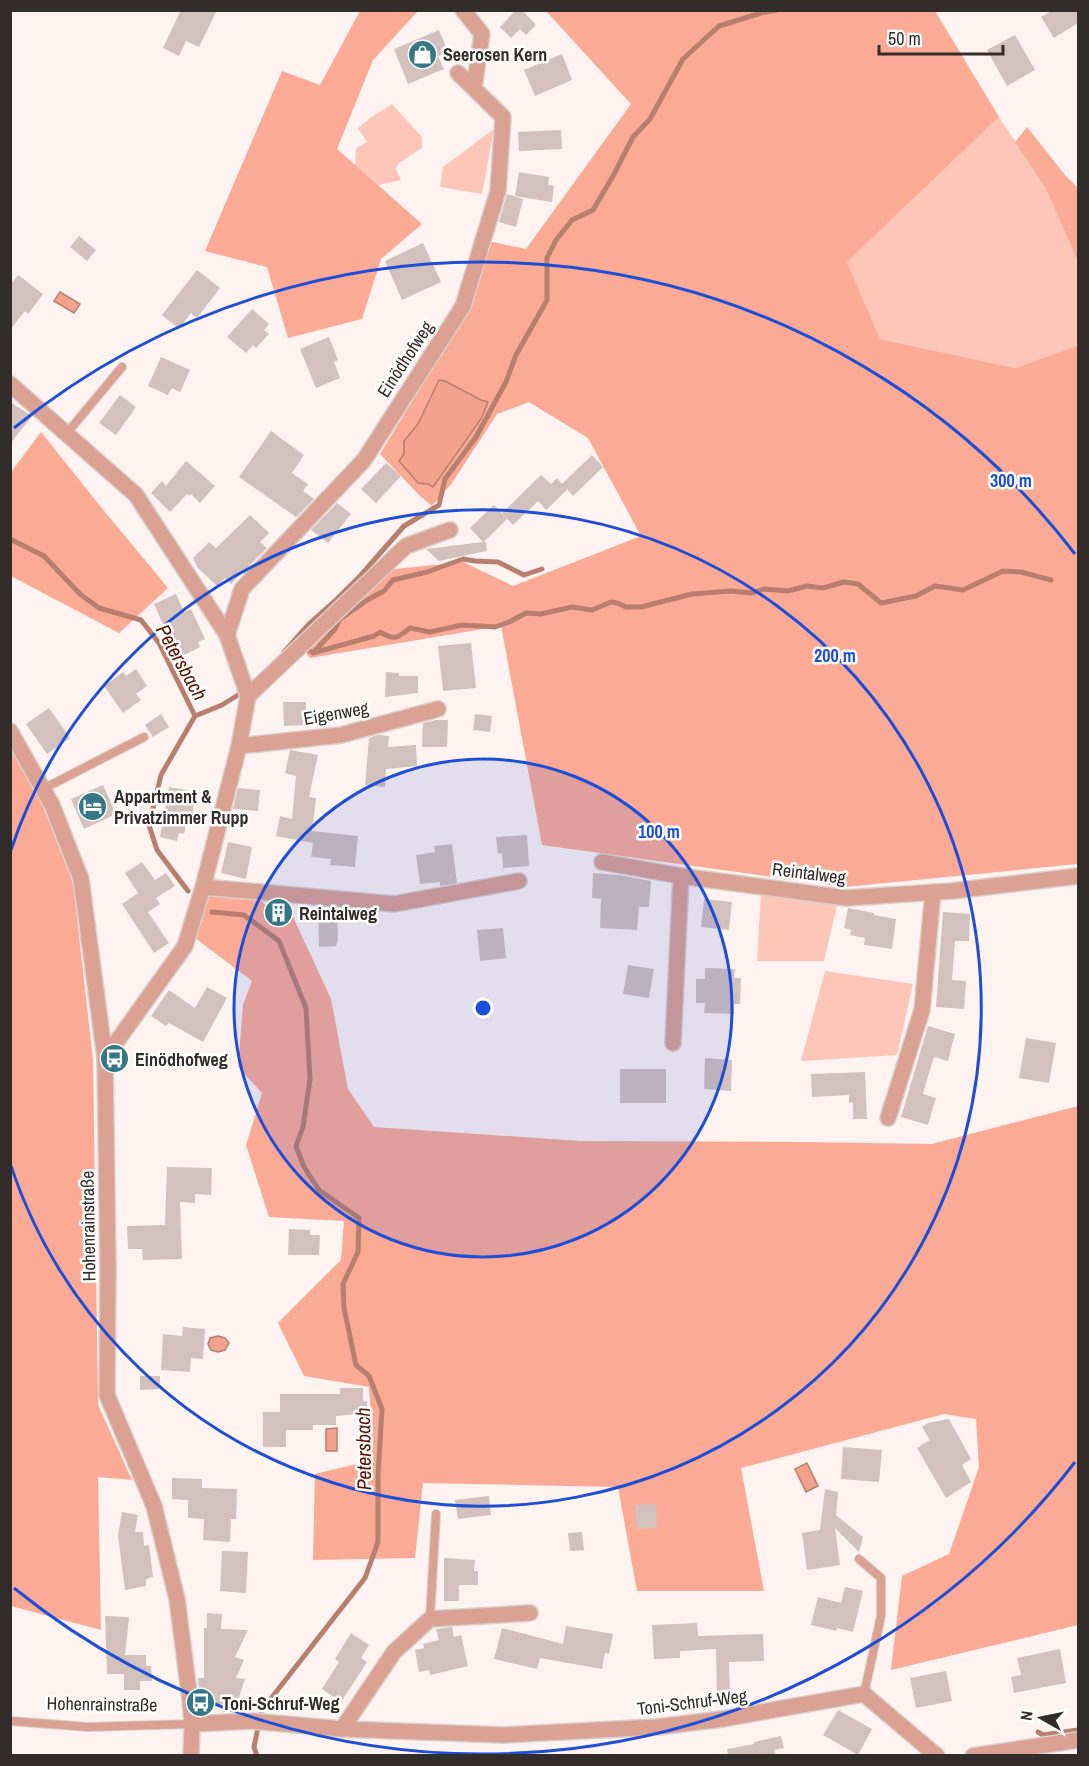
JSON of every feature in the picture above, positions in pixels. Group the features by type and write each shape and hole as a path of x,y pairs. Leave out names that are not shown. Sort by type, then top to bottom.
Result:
{"street":[{"path":"463,10 482,34 474,88"},
{"name":"Einödhofweg","path":"227,635 242,589 364,460 463,306 498,191 503,117 458,73"},
{"path":"10,384 136,495 227,635 248,696 239,746 203,887 185,946 105,1058"},
{"path":"248,696 406,546 450,530"},
{"name":"Eigenweg","path":"239,746 341,735 438,709"},
{"name":"Hohenrainstraße","path":"10,731 52,805 81,879 105,1058 107,1395 154,1506 177,1599 192,1724 191,1755"},
{"name":"Reintalweg","path":"602,862 681,876 846,898 933,892 1078,876"},
{"path":"673,1043 681,876"},
{"path":"203,887 394,904 519,880"},
{"path":"888,1118 922,1010 933,892"},
{"path":"342,1729 394,1652 430,1619 530,1613"},
{"path":"864,1694 937,1755"},
{"name":"Toni-Schruf-Weg","path":"192,1724 251,1721 342,1729 504,1735 657,1727 722,1719 864,1694"},
{"path":"973,1755 1078,1740"}],"lane":[{"path":"67,433 122,367"},
{"path":"43,789 144,737"},
{"path":"430,1619 436,1514"},
{"path":"859,1558 881,1578 881,1616 864,1694"},
{"name":"Hohenrainstraße","path":"10,1721 88,1726 192,1724"}],"shaded area":[{"path":"360,11 418,11 373,60 337,149 422,224 381,259 362,319 288,338 267,267 205,251 282,71 320,85"},
{"path":"546,11 935,11 999,117 847,262 880,339 1015,368 1077,346 1078,864 845,887 542,845 501,626 310,658 301,646 351,598 395,569 463,562 513,586 641,536 588,438 529,402 497,414 452,483 432,506 380,454 470,306 488,241 526,249 631,104","holes":["439,380 488,402 481,419 433,487 404,454 404,441 418,424"]},
{"path":"392,104 422,137 422,148 398,164 396,169 401,180 378,185 355,166 356,148 367,142 358,128"},
{"path":"999,117 1046,189 1078,262 1078,346 1015,368 880,339 847,262"},
{"path":"1027,127 1078,188 1078,262 1046,189 1015,142"},
{"path":"494,129 482,194 440,187 443,167"},
{"path":"60,292 80,304 74,313 54,301"},
{"path":"439,380 488,402 481,419 433,487 418,483 399,461 404,454 404,441 418,424"},
{"path":"41,432 168,588 119,633 11,576 11,472"},
{"path":"10,742 44,809 73,883 93,1060 98,1405 132,1480 98,1477 101,1630 11,1606"},
{"path":"209,893 256,894 274,915 282,916 285,909 289,908 331,999 348,1089 374,1127 580,1141 932,1144 1078,1106 1078,1625 891,1670 902,1576 949,1554 979,1467 976,1419 944,1414 741,1468 764,1591 637,1591 618,1487 423,1483 415,1558 313,1560 315,1474 365,1462 371,1415 369,1387 304,1376 278,1323 341,1260 344,1221 269,1217 246,1145 262,1093 238,1067 243,1005 252,981 195,938"},
{"path":"761,893 837,905 824,961 757,961"},
{"path":"825,971 913,984 897,1055 801,1061"},
{"path":"218,1336 225,1338 229,1343 225,1350 218,1352 211,1350 208,1344 210,1338"},
{"path":"337,1428 337,1451 326,1451 326,1429"},
{"path":"807,1463 818,1486 806,1492 795,1469"}],"building":[{"path":"181,10 217,10 199,47 186,41 179,56 163,48"},
{"path":"516,10 522,10 536,25 526,35 520,29 511,38 500,27"},
{"path":"1053,10 1078,10 1078,23 1054,38 1041,17"},
{"path":"439,30 448,52 438,56 444,69 408,84 394,49"},
{"path":"1015,35 1035,70 1007,86 987,50"},
{"path":"562,54 572,80 535,96 524,70"},
{"path":"561,130 562,149 519,151 518,132"},
{"path":"519,172 549,177 548,185 554,186 552,202 515,196"},
{"path":"507,194 523,199 516,227 499,222"},
{"path":"79,236 96,250 87,261 70,247"},
{"path":"423,243 441,282 402,300 385,261"},
{"path":"197,270 220,288 197,318 191,313 179,329 162,315"},
{"path":"18,275 43,294 28,314 25,311 10,330 10,285"},
{"path":"252,309 269,324 264,330 269,334 256,348 253,345 246,353 227,337"},
{"path":"329,337 338,360 334,362 340,378 316,388 300,349"},
{"path":"161,357 190,370 180,392 172,388 168,395 148,386"},
{"path":"120,395 136,407 116,435 99,423"},
{"path":"10,402 32,416 10,444"},
{"path":"271,431 304,455 292,473 308,484 303,491 314,499 296,517 239,477"},
{"path":"592,455 603,467 573,496 566,488 567,490 546,510 538,501 513,525 502,513 541,475 551,484 557,478 562,484"},
{"path":"186,461 215,486 200,503 191,494 189,496 187,494 170,512 151,493 162,481 166,486"},
{"path":"386,463 401,476 376,503 361,489"},
{"path":"337,503 351,514 328,543 311,530"},
{"path":"494,505 507,519 484,542 486,542 487,551 439,561 426,549 483,542 470,528"},
{"path":"250,515 269,533 260,542 267,548 231,584 225,578 217,586 198,568 193,558 209,542 216,548"},
{"path":"176,594 184,612 191,609 205,639 198,642 200,647 178,658 154,604"},
{"path":"471,643 476,688 443,691 438,646"},
{"path":"136,669 147,686 136,694 141,700 123,713 104,686 123,672 126,676"},
{"path":"386,672 399,673 399,676 418,676 418,693 385,697"},
{"path":"283,702 306,702 306,725 284,726"},
{"path":"49,708 70,738 47,754 26,724"},
{"path":"161,714 169,727 153,737 145,725"},
{"path":"475,714 492,716 490,732 473,730"},
{"path":"448,720 447,747 422,747 423,723"},
{"path":"378,735 389,736 388,747 416,745 417,766 386,769 385,787 365,785 369,738"},
{"path":"290,750 318,755 309,797 316,798 312,831 358,836 355,867 330,865 331,859 311,857 313,843 276,836 280,816 292,819 296,776 285,773"},
{"name":"Appartment & Privatzimmer Rupp","path":"103,785 116,814 84,829 71,799"},
{"path":"169,787 188,790 187,797 195,799 192,816 188,815 184,834 179,833 177,841 160,837"},
{"path":"238,788 260,790 258,811 233,809"},
{"path":"527,835 529,866 503,868 502,853 498,854 496,837"},
{"path":"228,842 252,847 246,879 221,873"},
{"path":"452,844 457,883 440,886 440,882 420,884 416,855 435,852 434,846"},
{"path":"142,862 155,880 166,873 175,886 156,898 160,904 148,912 169,943 154,953 122,904 138,893 125,873"},
{"path":"593,873 651,881 649,907 639,907 637,930 600,928 601,899 592,898"},
{"path":"704,899 732,902 729,930 701,927"},
{"path":"848,908 896,919 892,949 864,945 865,938 850,935 851,930 844,928"},
{"path":"318,909 337,909 338,940 336,946 319,947"},
{"path":"943,912 970,914 969,941 955,941 952,980 966,981 964,1009 936,1007"},
{"path":"503,928 506,958 480,961 477,930"},
{"path":"628,965 654,969 649,998 623,994"},
{"path":"705,968 735,969 734,978 741,978 740,1004 734,1004 734,1014 704,1013 705,1003 696,1003 696,979 705,979"},
{"path":"207,987 227,998 203,1042 169,1023 166,1026 151,1016 169,990 195,1008"},
{"path":"928,1026 955,1034 948,1061 934,1057 928,1076 923,1094 936,1098 928,1125 901,1117"},
{"path":"1026,1038 1056,1043 1049,1083 1019,1078"},
{"path":"705,1058 732,1060 731,1091 704,1089"},
{"path":"620,1069 666,1069 666,1103 620,1103"},
{"path":"865,1072 867,1119 853,1119 853,1102 849,1103 849,1095 812,1097 811,1074"},
{"path":"167,1167 212,1168 211,1195 195,1194 195,1203 180,1202 182,1259 143,1260 142,1249 128,1249 127,1226 165,1225"},
{"path":"289,1229 310,1230 310,1235 320,1235 319,1255 288,1255"},
{"path":"183,1327 205,1329 203,1359 191,1358 190,1372 161,1370 163,1334 182,1336"},
{"path":"140,1376 160,1376 160,1389 140,1390"},
{"path":"340,1388 363,1388 363,1401 367,1401 367,1413 336,1416 336,1425 313,1425 313,1430 286,1430 286,1447 263,1447 263,1412 280,1412 280,1394 340,1394"},
{"path":"949,1419 971,1459 962,1465 971,1482 946,1498 917,1448 930,1440 922,1427 928,1423"},
{"path":"843,1447 882,1450 879,1482 841,1479"},
{"path":"172,1478 202,1479 202,1488 237,1489 236,1519 231,1519 230,1542 203,1540 204,1519 188,1518 188,1500 172,1499"},
{"path":"825,1489 838,1492 836,1515 863,1537 859,1552 835,1528 840,1565 807,1570 802,1533 820,1530"},
{"path":"489,1496 491,1515 458,1519 455,1500"},
{"path":"656,1504 657,1528 637,1529 635,1505"},
{"path":"122,1512 138,1515 135,1532 143,1532 144,1546 149,1545 153,1577 146,1579 146,1586 125,1590 118,1535"},
{"path":"582,1532 584,1550 570,1551 568,1533"},
{"path":"222,1551 248,1552 246,1593 220,1591"},
{"path":"444,1558 475,1560 474,1571 478,1571 478,1585 459,1585 459,1601 444,1601"},
{"path":"845,1587 863,1591 853,1632 837,1628 836,1631 811,1625 818,1597 841,1603"},
{"path":"207,1613 222,1614 221,1629 248,1630 235,1657 244,1660 236,1678 245,1679 238,1700 234,1704 212,1704 213,1695 208,1695 208,1691 199,1690 198,1678 204,1678 204,1628 207,1628"},
{"path":"105,1616 129,1617 125,1655 146,1655 146,1666 151,1666 152,1681 140,1681 140,1690 124,1690 124,1674 107,1674"},
{"path":"697,1623 698,1636 763,1634 764,1661 729,1662 730,1696 717,1696 716,1649 680,1651 680,1658 654,1659 652,1625"},
{"path":"566,1626 613,1634 609,1654 605,1653 602,1669 540,1658 537,1669 494,1659 502,1628 563,1644"},
{"path":"452,1627 454,1637 461,1635 468,1666 430,1675 429,1670 419,1672 415,1650 424,1648 423,1644 439,1640 436,1629"},
{"path":"351,1633 369,1645 361,1658 367,1662 341,1702 322,1689 339,1662 335,1659"},
{"path":"1060,1649 1066,1683 1014,1693 1011,1677 1021,1675 1017,1658"},
{"path":"946,1671 952,1701 916,1708 910,1678"},
{"path":"838,1710 872,1729 858,1755 823,1735"},
{"path":"781,1736 784,1748 774,1750 776,1755 728,1755 727,1749"}],"waterway":[{"path":"284,652 310,623 361,575 404,526 439,505 445,479 476,437 506,382 516,355 547,300 547,258 556,240 572,220 593,210 633,137 650,119 683,59 719,26 777,10"},
{"name":"Petersbach","path":"10,539 44,556 80,594 99,608 141,620 159,643 195,716 161,775 149,825 157,850 188,891"},
{"path":"314,652 335,629 340,619 384,591 393,580 427,572 463,559 498,562 524,575 542,569"},
{"path":"307,649 313,653 374,636 380,632 389,637 396,637 410,628 430,632 462,625 495,627 526,613 541,614 572,607 592,610 611,602 626,607 641,607 692,594 731,591 752,593 764,589 788,591 807,586 823,588 844,582 858,584 881,603 916,596 935,586 963,590 1003,571 1021,572 1051,580"},
{"path":"195,716 222,705 238,695"},
{"name":"Petersbach","path":"212,912 244,915 279,941 306,1008 310,1079 303,1127 296,1146 304,1167 319,1190 359,1218 358,1252 343,1284 344,1308 356,1365 369,1376 382,1409 378,1475 378,1542 365,1578 262,1710 261,1716"},
{"name":"Petersbach","path":"257,1756 254,1747 258,1727"},
{"path":"1038,1732 1043,1735 1078,1730"}],"place":[{"name":"Seerosen Kern","path":"422,54"},
{"name":"Appartment & Privatzimmer Rupp","path":"93,806"},
{"name":"Reintalweg","path":"278,913"},
{"name":"Einödhofweg","path":"114,1059"},
{"name":"Toni-Schruf-Weg","path":"201,1703"}]}
